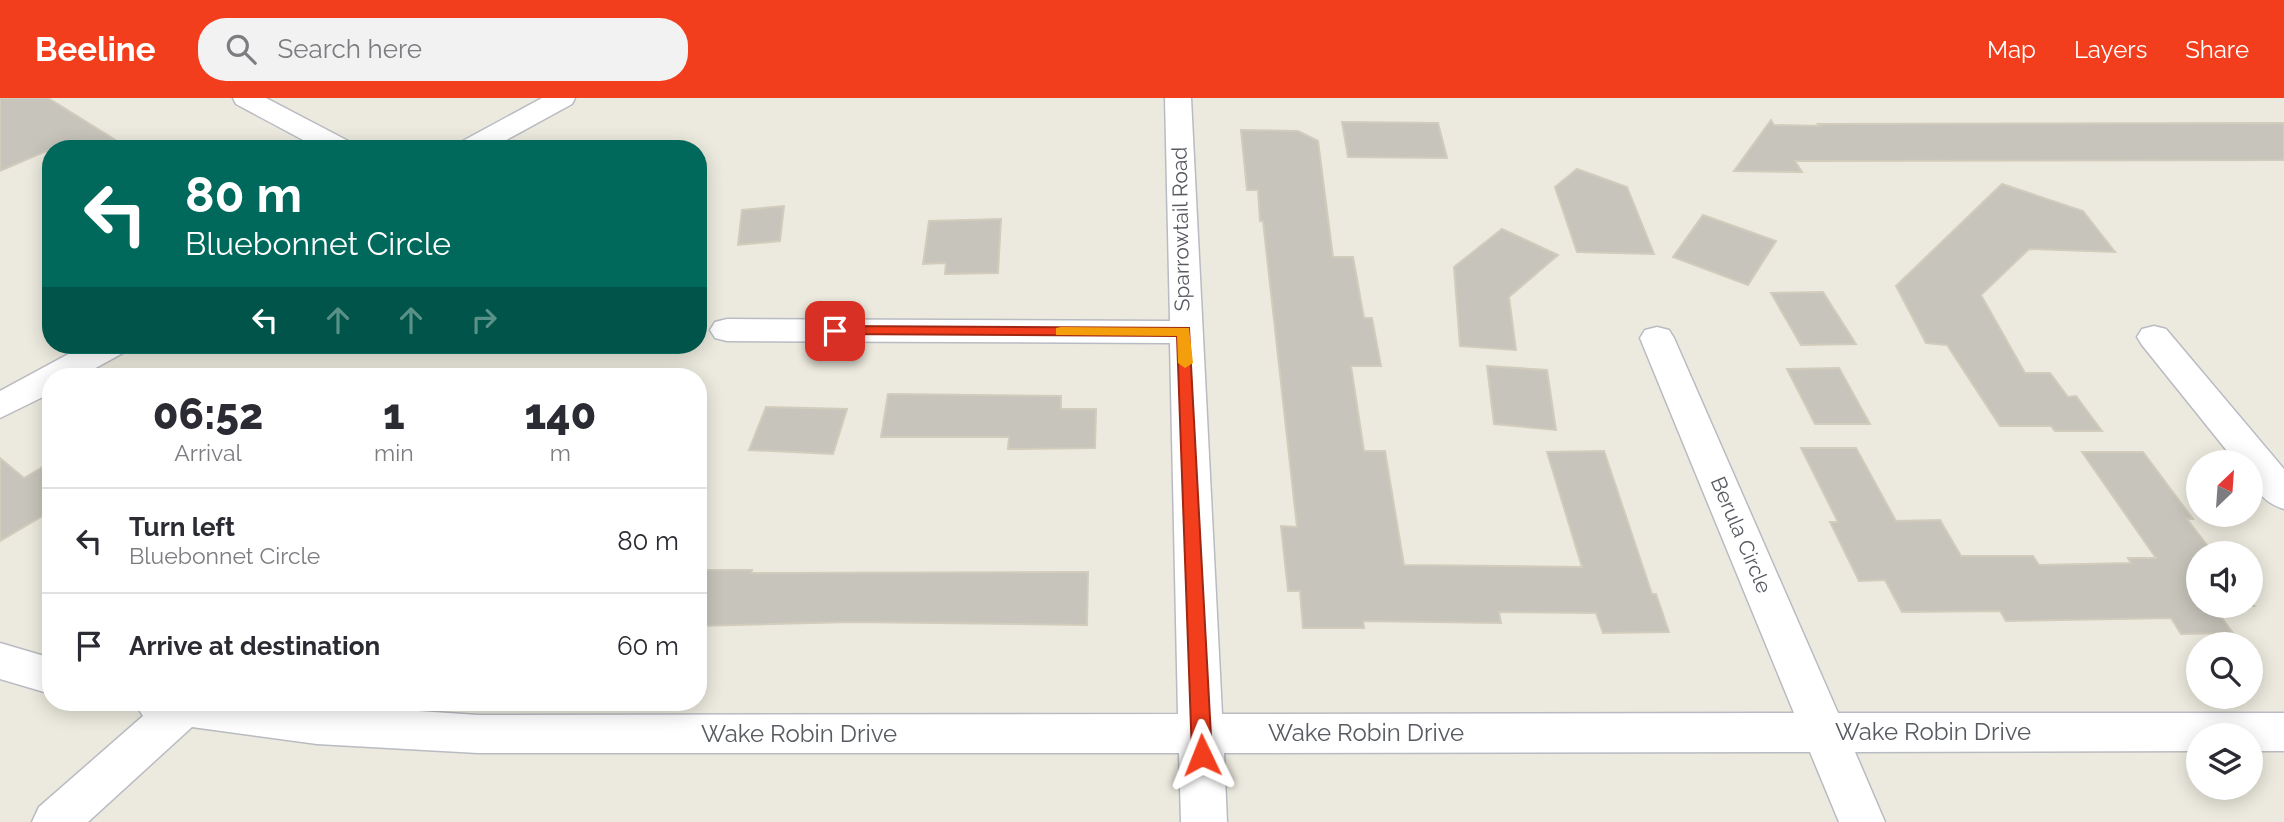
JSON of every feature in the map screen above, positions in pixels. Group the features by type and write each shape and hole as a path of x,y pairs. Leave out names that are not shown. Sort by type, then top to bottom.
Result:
{"street":[{"path":"246,98 325,140"},
{"path":"486,140 562,98"},
{"name":"Sparrowtail Road","path":"1178,98 1184,331 1204,822"},
{"path":"727,330 1184,331"},
{"path":"2154,337 2284,495"},
{"name":"Berula Circle","path":"1657,338 1862,822"},
{"path":"69,368 94,354"},
{"path":"0,406 42,383"},
{"path":"0,661 42,673"},
{"path":"55,822 163,711"},
{"name":"Wake Robin Drive","path":"220,711 326,726 478,734 2284,732"}],"building":[{"path":"0,98 48,98 116,140 42,140 42,153 0,171"},
{"path":"1771,120 1774,125 1820,126 1818,124 2284,123 2284,160 1795,161 1802,172 1734,171"},
{"path":"1342,122 1438,123 1447,158 1348,157"},
{"path":"1241,130 1298,131 1318,141 1333,257 1353,257 1364,318 1372,318 1381,366 1351,366 1364,451 1385,451 1404,565 1582,567 1547,452 1604,451 1652,594 1656,594 1669,632 1603,633 1596,613 1499,612 1501,623 1363,621 1364,628 1303,628 1300,591 1288,591 1281,526 1297,527 1263,221 1260,221 1258,190 1247,190"},
{"path":"1577,169 1627,187 1654,254 1577,252 1555,187"},
{"path":"2002,184 2083,211 2115,252 2029,249 1981,295 2025,373 2050,373 2068,397 2076,396 2102,431 2055,431 2051,426 2000,426 1947,345 1926,343 1896,286"},
{"path":"784,206 780,241 738,245 742,210"},
{"path":"1703,215 1776,241 1748,285 1673,257"},
{"path":"1001,219 998,273 945,274 946,263 923,264 929,221"},
{"path":"1502,229 1558,255 1509,297 1516,350 1460,346 1454,267"},
{"path":"1823,292 1856,344 1801,345 1771,293"},
{"path":"1487,366 1547,370 1556,430 1494,424"},
{"path":"1839,368 1870,424 1815,424 1787,369"},
{"path":"888,394 1061,396 1061,409 1096,409 1095,448 1008,449 1009,437 881,437"},
{"path":"766,407 847,409 833,454 749,450"},
{"path":"1801,448 1856,448 1896,521 1940,520 1961,556 2033,556 2039,565 2131,563 2128,558 2156,558 2082,452 2143,452 2186,510 2186,527 2193,527 2204,541 2186,541 2186,618 2222,618 2232,632 2181,634 2171,618 2006,621 2000,611 1902,612 1885,580 1859,581 1830,522 1838,522"},
{"path":"0,458 24,478 42,467 42,516 0,541"},
{"path":"707,570 752,570 751,573 1088,572 1087,625 852,622 707,626"}],"slow traffic":[{"path":"1061,331 1184,331 1185,363"}],"route":[{"path":"835,331 1184,331 1202,755"}]}
